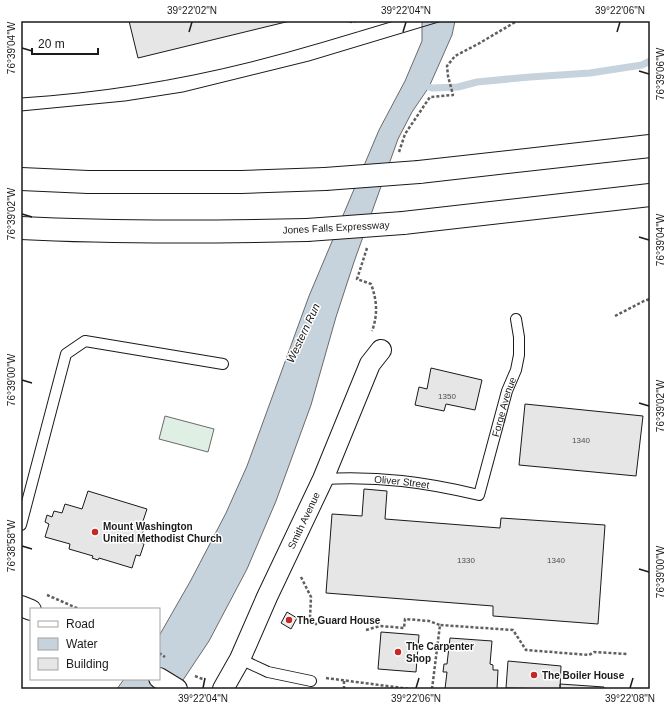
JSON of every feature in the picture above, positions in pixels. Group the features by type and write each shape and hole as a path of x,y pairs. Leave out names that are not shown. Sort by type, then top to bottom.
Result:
{"highway":[{"path":"21,179 88,182 241,182 325,179 419,172 650,146"},
{"name":"Jones Falls Expressway","path":"21,228 86,232 239,232 307,230 403,224 650,195"}],"street":[{"name":"Smith Avenue","path":"216,683 240,659 267,597 324,479 370,364 381,350"},
{"path":"160,679 177,689"}],"lane":[{"name":"Forge Avenue","path":"479,495 506,391 516,370 519,355 519,343 516,319"},
{"path":"21,525 66,354 85,341 223,364"},
{"name":"Oliver Street","path":"324,479 390,479 438,485 479,495"},
{"path":"240,659 268,672 311,680"}],"path":[{"path":"349,21 356,21"},
{"path":"430,97 453,94 447,66 455,56 517,21"},
{"path":"357,279 371,284"},
{"path":"615,316 644,301 650,300"},
{"path":"300,576 311,597 310,618 317,626"},
{"path":"45,594 78,608"},
{"path":"366,630 380,626 404,628 405,619 429,621 440,625 512,630 526,650 589,655 594,652 627,654"},
{"path":"432,689 440,625"},
{"path":"196,677 216,683"},
{"path":"326,678 410,689"},
{"path":"344,680 344,689"}],"green space":[{"path":"165,416 214,429 208,452 159,439"}],"water":[{"name":"Western Run","path":"422,21 455,21 452,35 429,87 412,112 398,139 336,317 311,405 276,501 247,569 209,641 177,689 117,689 123,680 160,680 160,634 191,580 226,513 247,466 309,296 379,130 405,81 422,41"}],"building":[{"path":"129,21 290,21 138,58"},
{"path":"431,368 482,380 475,410 446,404 444,411 415,405 419,387 427,389"},
{"path":"525,404 643,416 636,476 519,465"},
{"path":"364,489 387,491 385,519 500,528 501,518 605,525 598,624 493,616 493,606 326,593 332,514 362,516"},
{"name":"Mount Washington United Methodist Church","path":"88,491 147,509 141,527 144,528 140,542 144,544 140,556 136,555 132,568 99,558 98,560 92,558 93,556 69,549 70,544 45,537 49,524 45,522 47,515 52,517 54,511 62,513 65,504 82,509"},
{"name":"The Guard House","path":"287,612 297,618 291,629 281,623"},
{"name":"The Carpenter Shop","path":"381,632 419,635 416,672 378,669"},
{"path":"450,638 492,641 490,664 493,665 493,670 498,670 497,689 445,689 447,672 443,672 444,664 447,664"},
{"name":"The Boiler House","path":"508,661 561,666 560,689 506,688"},
{"path":"560,684 604,687 604,689 560,689"}],"waterway":[{"path":"423,85 432,88 458,87 477,82 590,73 642,65 650,61"}],"tram line":[{"path":"21,98 79,93 194,75 269,57 394,21"},
{"path":"21,111 125,101 183,92 309,61 442,21"}],"place":[{"name":"Mount Washington United Methodist Church","path":"95,532"},
{"name":"The Guard House","path":"289,620"},
{"name":"The Carpenter Shop","path":"398,652"},
{"name":"The Boiler House","path":"534,675"}]}
